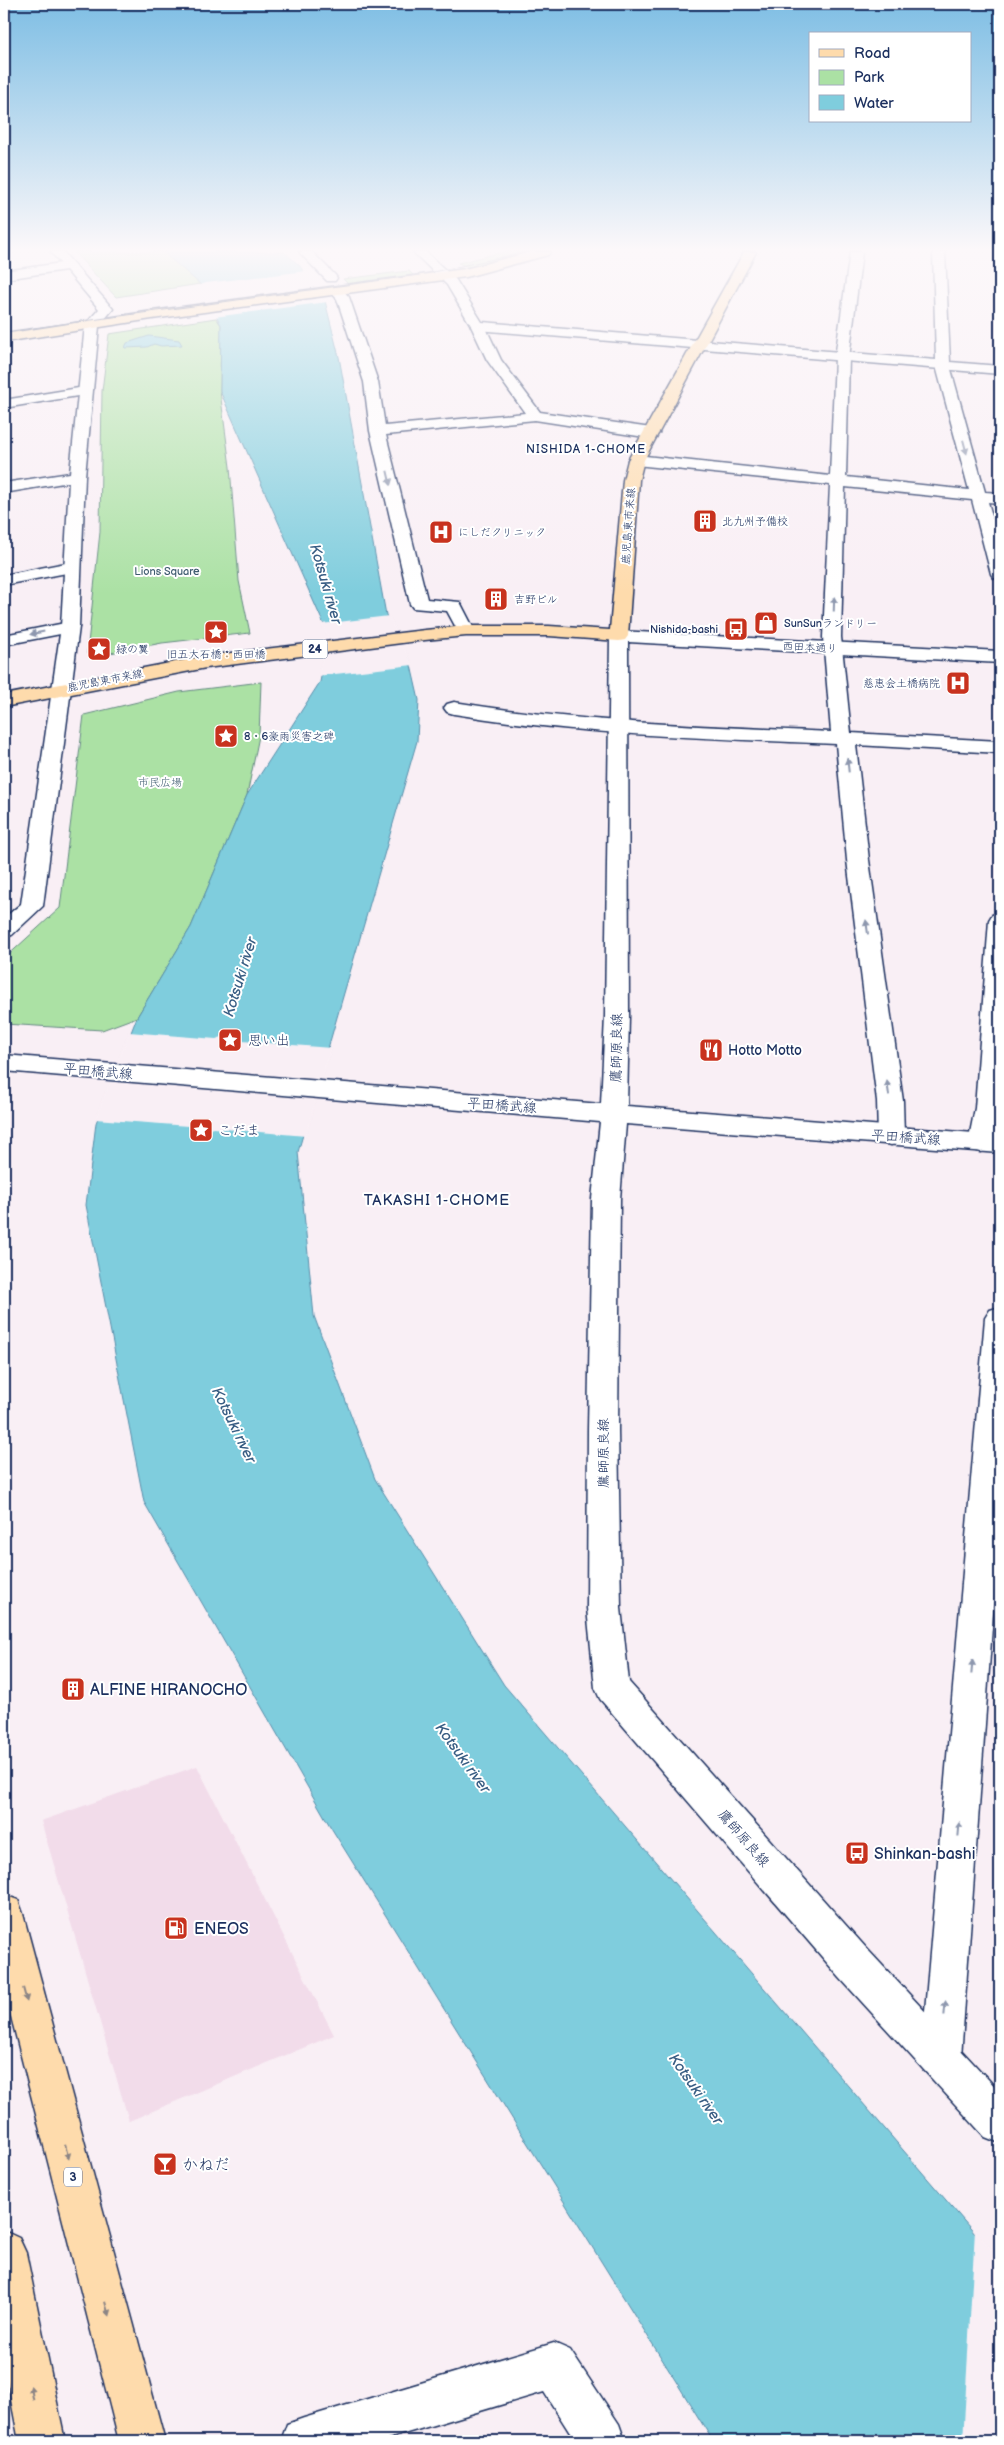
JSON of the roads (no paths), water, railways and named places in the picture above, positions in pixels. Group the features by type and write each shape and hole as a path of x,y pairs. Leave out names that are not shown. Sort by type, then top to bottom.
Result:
{"main road":[{"name":"鹿児島東市来線","path":"619,636 631,480 636,460 686,366"},
{"name":"鹿児島東市来線","path":"4,701 206,662 466,631"},
{"name":"24","path":"466,631 550,631 619,636"},
{"name":"3","path":"4,1914 142,2441"},
{"path":"4,2253 42,2441"}],"street":[{"path":"4,930 32,906 64,689 70,627 71,567 77,476 88,366"},
{"path":"365,366 370,382 378,431 419,604 454,606 466,631"},
{"path":"500,366 535,416"},
{"path":"842,366 833,648 841,735 890,1101 891,1136"},
{"path":"943,366 1000,574"},
{"path":"944,366 1000,370"},
{"path":"4,404 85,391"},
{"path":"378,431 535,416 651,433"},
{"path":"636,460 1000,498"},
{"path":"4,488 77,476"},
{"path":"4,580 71,567"},
{"path":"4,640 70,627"},
{"name":"西田本通り","path":"619,636 1000,657"},
{"name":"鷹師原良線","path":"619,636 614,1113 606,1199 603,1430 604,1608 612,1688 854,1964 1000,2122"},
{"path":"454,708 521,719 618,727 1000,747"},
{"path":"991,1144 989,1093 1000,920"},
{"name":"平田橋武線","path":"4,1063 356,1094 991,1144"},
{"path":"941,2057 1000,1318"},
{"path":"304,2441 554,2366 602,2441"}],"water":[{"name":"Kotsuki river","path":"220,366 341,366 386,615 410,661 419,700 417,741 298,1152 314,1316 375,1479 504,1685 1000,2263 1000,2441 713,2441 330,1826 144,1502 86,1205 96,1123 137,1017 191,927 247,795 320,682 329,636 220,391"}],"place":[{"name":"北九州予備校","path":"705,521"},
{"name":"にしだクリニック","path":"441,532"},
{"name":"吉野ビル","path":"496,599"},
{"name":"SunSunランドリー","path":"766,623"},
{"name":"Nishida-bashi","path":"736,629"},
{"name":"旧五大石橋：西田橋","path":"216,632"},
{"name":"緑の翼","path":"99,649"},
{"name":"慈恵会土橋病院","path":"958,683"},
{"name":"8・6豪雨災害之碑","path":"226,736"},
{"name":"思い出","path":"230,1040"},
{"name":"Hotto Motto","path":"711,1050"},
{"name":"こだま","path":"201,1130"},
{"name":"ALFINE HIRANOCHO","path":"73,1689"},
{"name":"Shinkan-bashi","path":"857,1853"},
{"name":"ENEOS","path":"176,1928"},
{"name":"かねだ","path":"165,2164"}],"district":[{"name":"NISHIDA 1-CHOME","path":"586,449"},
{"name":"TAKASHI 1-CHOME","path":"437,1200"}],"park label":[{"name":"Lions Square","path":"167,571"},
{"name":"市民広場","path":"160,782"}]}
